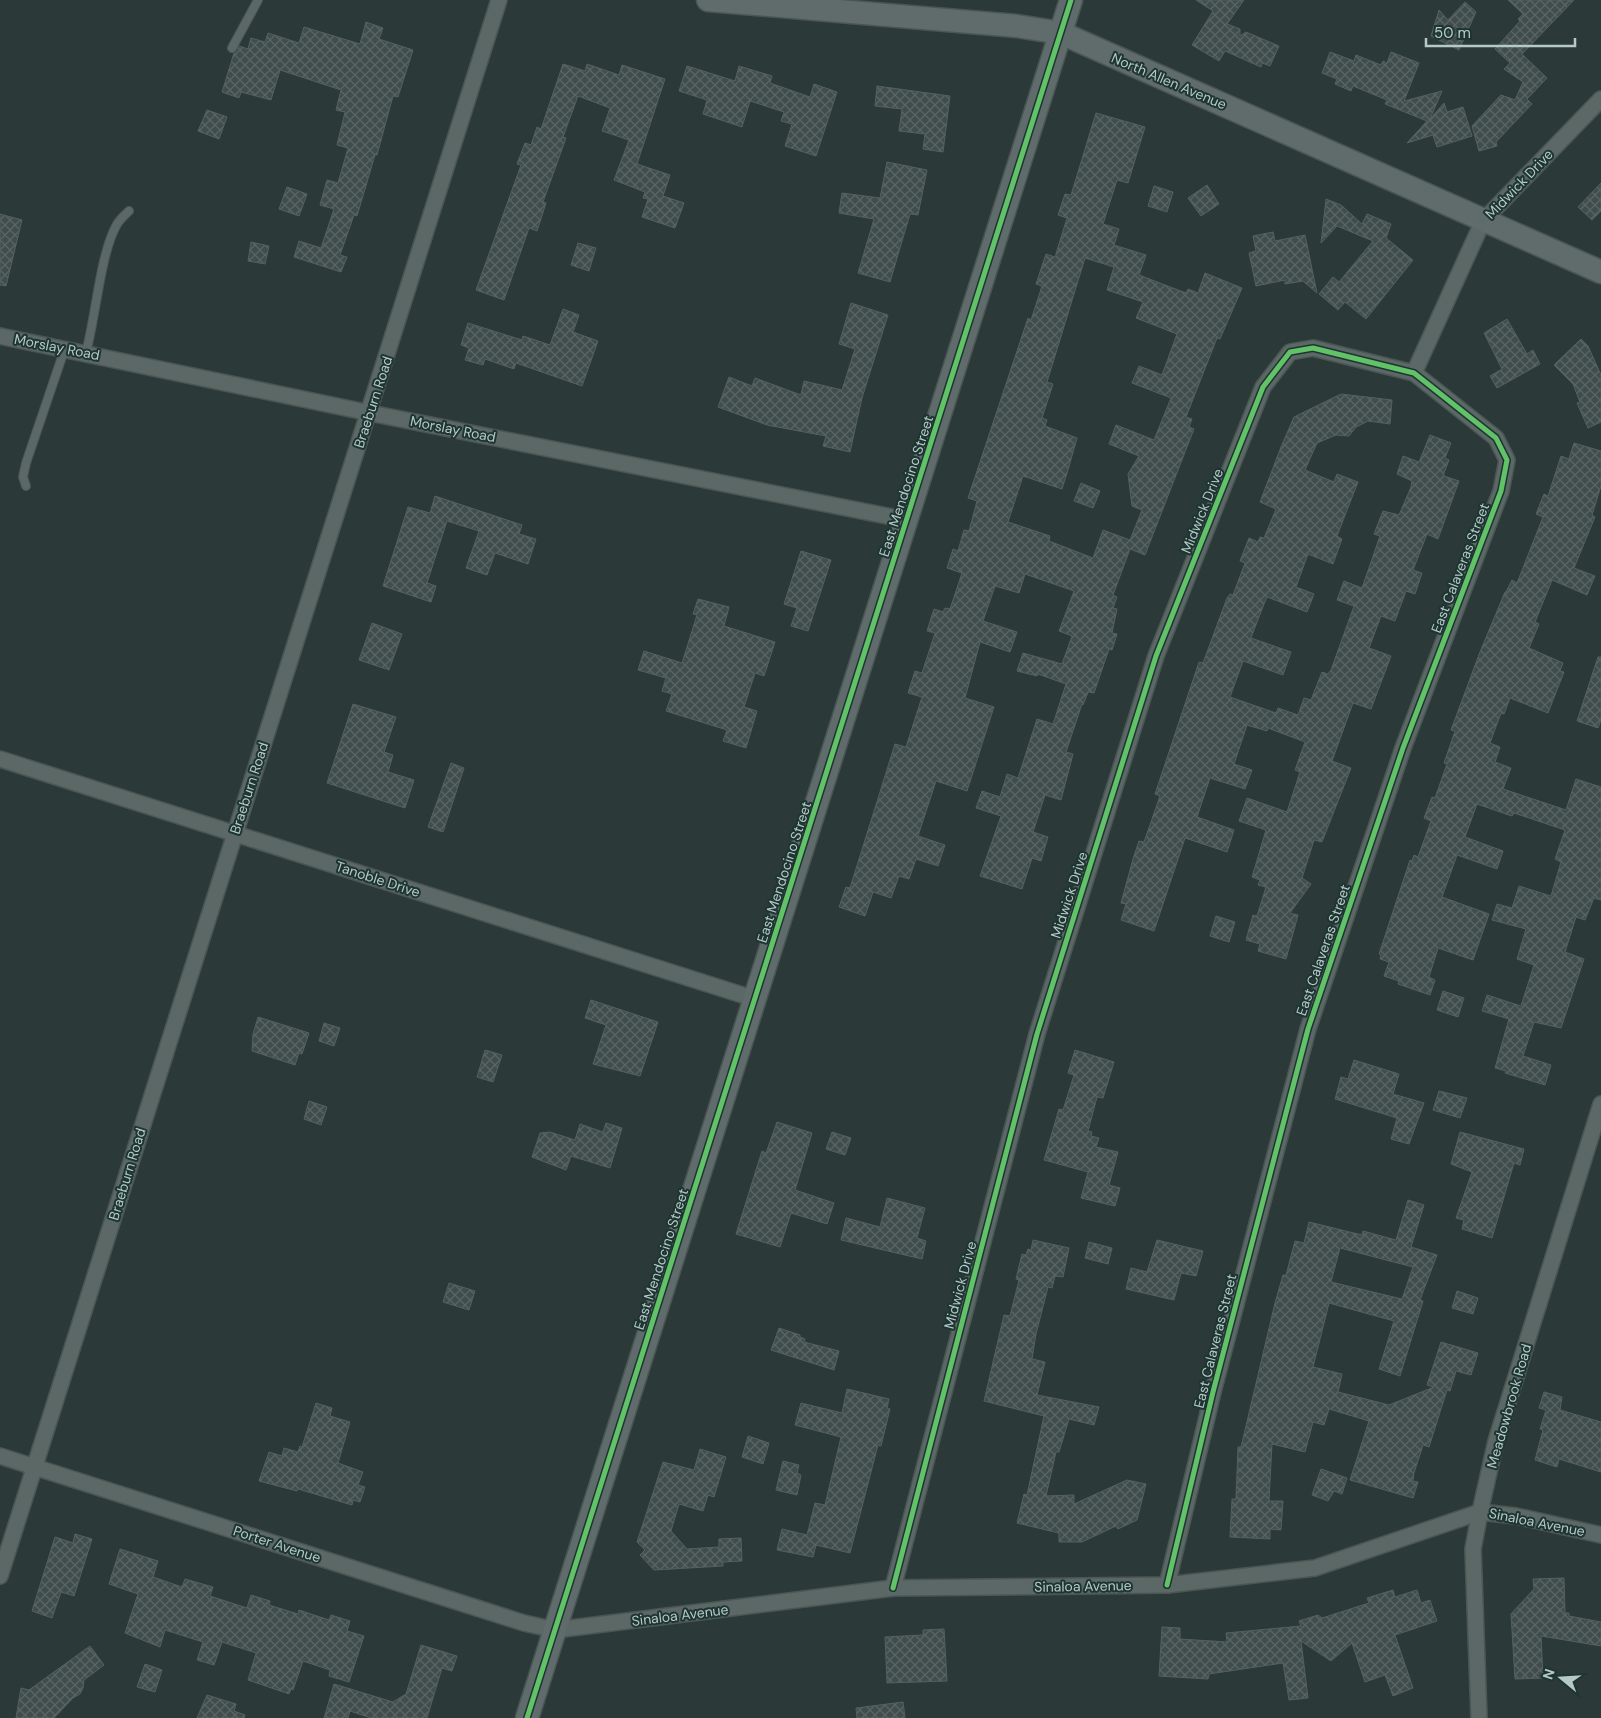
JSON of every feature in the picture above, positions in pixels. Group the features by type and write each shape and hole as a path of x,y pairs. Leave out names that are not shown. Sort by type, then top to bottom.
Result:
{"street":[{"name":"Braeburn Road","path":"0,1576 234,833 370,413 499,0"},
{"name":"North Allen Avenue","path":"708,0 1017,26 1061,34 1601,272"},
{"name":"East Mendocino Street","path":"527,1718 908,520 1071,0"},
{"name":"Midwick Drive","path":"893,1588 1037,1034 1156,656 1263,388 1290,352 1314,348 1414,373 1483,221 1601,99"},
{"name":"Morslay Road","path":"0,336 86,352 370,413 908,520"},
{"name":"East Calaveras Street","path":"1167,1585 1213,1392 1308,1029 1403,748 1501,491 1507,460 1496,438 1414,373"},
{"name":"Tanoble Drive","path":"0,759 755,999"},
{"name":"Meadowbrook Road","path":"1479,1718 1473,1549 1480,1512 1496,1441 1601,1104"},
{"name":"Porter Avenue","path":"0,1456 524,1624 555,1630"},
{"name":"Sinaloa Avenue","path":"555,1630 893,1588 1167,1585 1315,1568 1480,1512 1516,1516 1601,1535"}],"lane":[{"path":"232,48 258,0"},
{"path":"86,352 94,327 110,242 116,226 129,212"},
{"path":"26,486 23,477 26,463 65,348"}],"building":[{"path":"1196,0 1244,0 1227,24 1240,29 1240,36 1246,32 1279,46 1270,66 1262,63 1261,67 1225,51 1219,61 1192,45 1213,11"},
{"path":"1508,0 1574,0 1522,54 1547,78 1527,99 1532,104 1496,142 1497,146 1479,151 1472,126 1501,95 1515,100 1523,82 1504,69 1510,63 1495,49 1520,21 1518,19 1523,14"},
{"path":"1465,2 1476,12 1459,50 1431,36 1439,10 1448,20"},
{"path":"366,22 383,28 379,39 413,50 398,97 393,96 377,155 375,155 357,216 354,215 340,255 347,257 341,272 294,257 299,241 321,248 334,209 320,205 327,180 338,183 348,148 337,145 345,112 336,110 341,90 280,70 271,100 241,92 239,98 222,92 234,53 239,46 248,49 251,38 265,42 268,33 299,43 304,27 360,44"},
{"path":"1330,52 1354,61 1356,55 1381,65 1383,61 1387,63 1391,52 1419,63 1404,101 1442,91 1430,119 1444,103 1447,112 1463,107 1472,136 1437,147 1433,135 1407,143 1427,121 1385,104 1387,100 1353,86 1351,91 1335,84 1337,79 1322,73"},
{"path":"563,64 585,71 587,64 619,75 622,65 665,79 637,164 670,175 663,196 684,203 675,228 642,217 648,199 643,198 645,192 614,180 629,140 602,131 610,108 578,96 563,137 566,138 543,202 546,203 537,231 529,228 504,300 476,290 521,165 517,164 525,143 531,145 537,127 541,129"},
{"path":"687,66 735,81 739,66 772,76 770,83 810,97 814,84 837,92 816,156 785,146 792,124 781,121 784,112 750,101 742,127 703,114 707,100 679,91"},
{"path":"877,86 950,96 943,152 923,149 925,134 899,131 902,109 875,106"},
{"path":"207,110 227,117 219,139 198,131"},
{"path":"1096,113 1145,127 1128,183 1117,180 1103,224 1119,229 1114,245 1146,255 1139,275 1186,293 1188,289 1198,293 1205,273 1242,288 1220,339 1217,338 1186,417 1192,419 1189,427 1194,429 1145,555 1130,549 1113,595 1117,597 1113,608 1117,609 1112,633 1117,634 1112,650 1109,649 1094,693 1088,692 1082,704 1066,752 1073,754 1061,800 1045,795 1033,832 1048,837 1041,861 1032,858 1022,889 980,876 1001,816 976,808 982,791 1000,797 1007,774 1018,778 1037,719 1053,724 1066,684 1038,674 1037,676 1017,671 1023,653 1062,664 1072,636 1059,631 1074,591 1025,574 1019,593 995,586 983,621 1017,632 1010,652 980,642 965,698 994,707 967,791 936,781 918,836 945,845 938,866 916,859 909,879 899,876 891,898 873,892 865,916 839,907 846,887 850,888 895,744 906,747 922,697 908,693 915,671 922,673 935,633 927,631 934,609 943,612 945,608 950,609 962,573 947,568 953,549 958,551 964,530 969,531 977,501 968,498 1028,318 1031,320 1042,286 1036,284 1046,254 1055,257 1067,218 1058,215 1065,194 1071,195","holes":["1085,258 1114,267 1107,290 1143,302 1136,318 1177,334 1162,375 1139,366 1132,383 1171,398 1154,440 1116,425 1109,444 1139,456 1128,474 1132,506 1142,510 1130,540 1103,530 1093,558 1049,541 1050,536 1008,522 1023,476 1062,489 1077,438 1045,426 1047,420 1042,418 1053,384 1047,382"]},
{"path":"887,162 927,170 918,215 910,214 890,282 858,273 874,219 839,213 842,193 880,198"},
{"path":"1601,183 1601,211 1592,220 1578,207"},
{"path":"1207,185 1219,204 1201,216 1188,198"},
{"path":"1154,186 1173,192 1167,212 1148,206"},
{"path":"287,187 307,194 299,216 279,209"},
{"path":"1326,199 1341,205 1362,224 1367,214 1391,224 1386,238 1413,260 1366,319 1345,302 1338,310 1319,294 1333,277 1339,282 1373,241 1337,226 1321,243"},
{"path":"0,214 22,220 6,286 0,285"},
{"path":"1273,232 1275,241 1305,235 1317,293 1303,281 1285,284 1285,280 1256,286 1249,253 1256,251 1253,236"},
{"path":"251,242 269,246 265,264 248,261"},
{"path":"578,243 596,248 589,271 571,265"},
{"path":"851,303 888,315 862,398 850,452 823,446 826,436 767,425 718,407 729,377 752,386 755,378 801,395 804,381 842,390 855,349 839,344"},
{"path":"563,309 579,315 573,332 598,341 582,386 516,363 514,369 485,359 483,365 465,360 469,348 461,345 468,323 522,340 523,336 550,345"},
{"path":"1507,319 1527,354 1533,350 1540,364 1497,388 1490,376 1502,369 1484,333"},
{"path":"1581,339 1588,346 1601,375 1601,422 1588,428 1577,403 1580,402 1573,384 1554,365"},
{"path":"1341,394 1392,400 1390,424 1368,421 1356,427 1349,436 1336,435 1317,443 1305,470 1334,482 1337,474 1358,482 1337,536 1342,539 1333,564 1308,554 1296,587 1314,594 1307,612 1267,597 1251,638 1291,652 1283,675 1243,661 1230,697 1276,713 1278,708 1298,715 1304,698 1311,700 1322,672 1328,674 1331,670 1354,606 1337,600 1344,581 1362,588 1380,536 1374,534 1383,511 1399,515 1411,487 1412,481 1397,474 1403,456 1419,462 1430,435 1451,443 1445,458 1449,460 1444,476 1459,481 1438,539 1427,534 1413,570 1422,573 1415,594 1406,591 1395,621 1381,616 1369,648 1391,656 1371,709 1353,703 1332,761 1351,768 1322,842 1314,840 1302,878 1311,884 1290,913 1298,915 1286,959 1258,951 1260,944 1246,940 1253,915 1257,916 1266,887 1258,885 1260,880 1252,877 1266,830 1239,821 1247,798 1287,812 1300,772 1295,770 1305,742 1268,728 1267,731 1247,725 1234,764 1252,770 1245,789 1210,778 1197,817 1234,830 1227,852 1185,838 1154,931 1121,920 1126,904 1121,903 1133,859 1139,841 1144,842 1160,796 1155,794 1199,662 1203,663 1227,598 1230,594 1233,595 1245,563 1240,561 1249,538 1258,542 1260,537 1264,538 1276,509 1260,502 1281,447 1294,417"},
{"path":"1574,443 1601,451 1601,486 1592,515 1595,517 1574,568 1595,576 1587,595 1552,580 1535,622 1539,624 1529,648 1563,663 1560,671 1564,672 1548,713 1510,698 1504,714 1501,713 1490,743 1500,747 1495,762 1511,768 1503,789 1566,810 1576,779 1601,787 1601,900 1594,898 1585,920 1576,917 1565,952 1584,959 1561,1028 1534,1022 1523,1056 1551,1065 1545,1085 1505,1073 1506,1071 1495,1068 1509,1019 1482,1011 1487,995 1521,1006 1534,965 1517,959 1526,929 1492,920 1497,904 1512,908 1519,886 1551,896 1561,862 1555,859 1565,830 1514,813 1512,816 1477,804 1465,837 1503,851 1497,869 1457,855 1442,897 1489,914 1473,960 1438,948 1429,977 1435,980 1430,995 1398,984 1399,981 1384,976 1389,962 1380,959 1381,955 1379,954 1410,860 1412,861 1414,855 1418,857 1431,821 1424,818 1432,797 1435,798 1447,764 1444,763 1455,731 1451,730 1480,652 1505,592 1512,580 1517,583 1543,517 1536,514 1544,494 1548,496 1561,456 1569,459"},
{"path":"1081,483 1100,491 1093,508 1074,501"},
{"path":"435,496 522,525 519,534 536,539 528,564 495,553 487,575 466,568 479,531 447,521 427,583 436,586 431,602 383,586 408,507 430,513"},
{"path":"801,551 831,560 808,631 791,626 797,608 784,604"},
{"path":"698,599 729,607 724,626 775,642 764,676 755,673 744,707 757,711 746,748 723,741 727,730 666,711 672,694 662,691 666,678 638,670 644,651 682,663 697,615 693,614"},
{"path":"372,623 402,634 389,670 359,660"},
{"path":"1598,657 1601,657 1601,720 1598,728 1577,721"},
{"path":"353,704 396,717 384,752 393,755 388,772 414,780 405,808 327,783"},
{"path":"451,763 464,768 443,832 428,827"},
{"path":"1216,916 1235,922 1229,942 1210,936"},
{"path":"1443,991 1464,998 1458,1017 1437,1010"},
{"path":"591,1000 658,1022 640,1076 593,1064 606,1025 585,1018"},
{"path":"258,1017 309,1033 302,1054 299,1053 295,1065 252,1051 253,1034"},
{"path":"324,1023 340,1028 334,1046 319,1041"},
{"path":"485,1050 502,1055 493,1082 477,1077"},
{"path":"1075,1050 1114,1062 1103,1098 1097,1097 1088,1131 1092,1132 1091,1136 1099,1138 1096,1147 1118,1152 1109,1185 1120,1188 1115,1206 1081,1198 1088,1172 1044,1160 1059,1109 1063,1110 1074,1075 1068,1073"},
{"path":"1354,1060 1399,1074 1393,1094 1424,1103 1409,1144 1391,1139 1397,1118 1335,1099 1341,1077 1348,1079"},
{"path":"1439,1091 1467,1098 1460,1118 1433,1110"},
{"path":"309,1101 327,1107 321,1125 304,1119"},
{"path":"777,1122 812,1133 795,1190 834,1203 827,1224 791,1213 780,1247 736,1234 762,1151 766,1153"},
{"path":"606,1123 622,1128 610,1168 571,1156 566,1170 532,1157 540,1133 550,1132 575,1140 580,1124 603,1132"},
{"path":"832,1132 851,1138 845,1155 826,1149"},
{"path":"1460,1132 1524,1149 1520,1165 1514,1163 1492,1238 1462,1229 1464,1220 1456,1218 1472,1172 1451,1164"},
{"path":"887,1198 925,1208 917,1238 926,1241 922,1259 841,1240 846,1218 880,1227"},
{"path":"1408,1200 1424,1205 1411,1247 1437,1255 1420,1300 1423,1301 1400,1376 1379,1369 1394,1321 1329,1303 1313,1367 1342,1374 1338,1392 1389,1405 1434,1387 1427,1385 1441,1342 1478,1353 1471,1375 1456,1371 1450,1391 1447,1390 1429,1447 1423,1445 1414,1473 1413,1481 1418,1482 1413,1498 1350,1480 1369,1421 1329,1409 1324,1425 1313,1422 1305,1452 1272,1444 1269,1501 1283,1501 1281,1530 1270,1529 1270,1539 1230,1537 1232,1499 1236,1499 1238,1447 1241,1447 1275,1303 1283,1275 1286,1275 1295,1241 1304,1243 1309,1222 1362,1235 1363,1231 1396,1240","holes":["1340,1248 1413,1267 1402,1299 1331,1282"]},
{"path":"1033,1240 1069,1248 1063,1277 1055,1276 1052,1288 1048,1287 1036,1334 1032,1359 1045,1362 1037,1395 1099,1407 1094,1425 1069,1419 1059,1452 1056,1452 1046,1496 1074,1495 1074,1504 1127,1480 1146,1484 1137,1520 1118,1529 1116,1526 1082,1542 1059,1542 1059,1533 1017,1523 1024,1494 1027,1495 1044,1416 984,1401 1004,1315 1010,1316 1019,1280 1016,1279 1022,1254 1026,1255 1028,1249 1031,1250"},
{"path":"1157,1240 1203,1251 1196,1276 1181,1273 1174,1300 1126,1289 1131,1268 1147,1272"},
{"path":"1089,1242 1112,1248 1108,1264 1085,1258"},
{"path":"449,1283 475,1291 469,1310 443,1302"},
{"path":"1457,1291 1478,1298 1473,1314 1452,1308"},
{"path":"779,1328 800,1335 800,1337 805,1339 804,1342 839,1351 834,1370 771,1350"},
{"path":"847,1389 889,1399 887,1408 890,1409 881,1446 878,1445 850,1553 816,1545 813,1557 777,1550 782,1529 807,1535 815,1503 825,1505 841,1437 795,1425 801,1403 842,1413"},
{"path":"1544,1392 1562,1397 1560,1410 1601,1422 1601,1472 1559,1459 1557,1467 1535,1460 1543,1430 1540,1429 1546,1410 1539,1408"},
{"path":"316,1403 332,1408 330,1416 350,1422 338,1463 363,1472 358,1485 365,1487 360,1502 353,1500 352,1505 298,1489 297,1491 259,1481 269,1452 282,1456 284,1448 298,1452 300,1446 302,1447"},
{"path":"748,1436 769,1443 763,1464 742,1457"},
{"path":"700,1449 726,1457 714,1497 708,1495 703,1511 679,1504 671,1531 687,1549 719,1547 719,1539 741,1538 742,1561 723,1562 723,1566 654,1570 640,1555 645,1550 637,1542 663,1462 694,1470"},
{"path":"783,1461 799,1465 797,1473 801,1475 797,1495 776,1490"},
{"path":"1321,1469 1347,1478 1342,1494 1334,1491 1328,1501 1312,1495"},
{"path":"75,1534 92,1539 74,1596 61,1592 52,1618 32,1611 55,1537 73,1543"},
{"path":"120,1549 158,1561 153,1577 182,1587 185,1579 213,1587 210,1596 247,1608 251,1595 270,1601 269,1605 298,1614 299,1610 329,1620 331,1615 350,1621 347,1631 364,1636 349,1682 329,1676 330,1670 303,1661 293,1690 291,1689 289,1694 248,1680 256,1653 222,1642 214,1665 197,1660 203,1642 165,1630 160,1647 125,1633 138,1594 109,1584"},
{"path":"1564,1578 1565,1613 1569,1613 1569,1616 1601,1622 1601,1646 1541,1636 1543,1678 1515,1679 1511,1614 1534,1589 1533,1579"},
{"path":"1393,1590 1395,1597 1417,1590 1421,1603 1430,1600 1437,1621 1395,1635 1413,1688 1393,1696 1385,1675 1365,1682 1352,1643 1331,1661 1301,1641 1308,1698 1289,1700 1283,1663 1209,1674 1208,1679 1159,1676 1162,1627 1180,1628 1180,1639 1227,1642 1226,1633 1301,1626 1299,1621 1318,1615 1322,1618 1369,1603 1367,1598"},
{"path":"944,1629 947,1681 887,1683 885,1637 923,1635 923,1630"},
{"path":"421,1645 457,1656 452,1671 442,1668 427,1718 371,1718 350,1711 348,1718 324,1718 334,1684 393,1702 406,1694"},
{"path":"90,1646 104,1665 84,1680 80,1694 73,1698 54,1718 16,1718 21,1688 29,1690"},
{"path":"145,1664 162,1670 155,1692 137,1687"},
{"path":"207,1695 236,1704 234,1711 245,1715 244,1718 197,1718"},
{"path":"903,1702 905,1718 857,1718 856,1708"}],"cycle path":[{"path":"527,1718 1071,0"},
{"path":"893,1588 1037,1034 1156,656 1263,387 1290,352 1313,348 1414,373 1496,438 1507,460 1501,491 1403,748 1308,1029 1213,1392 1167,1585"}]}
